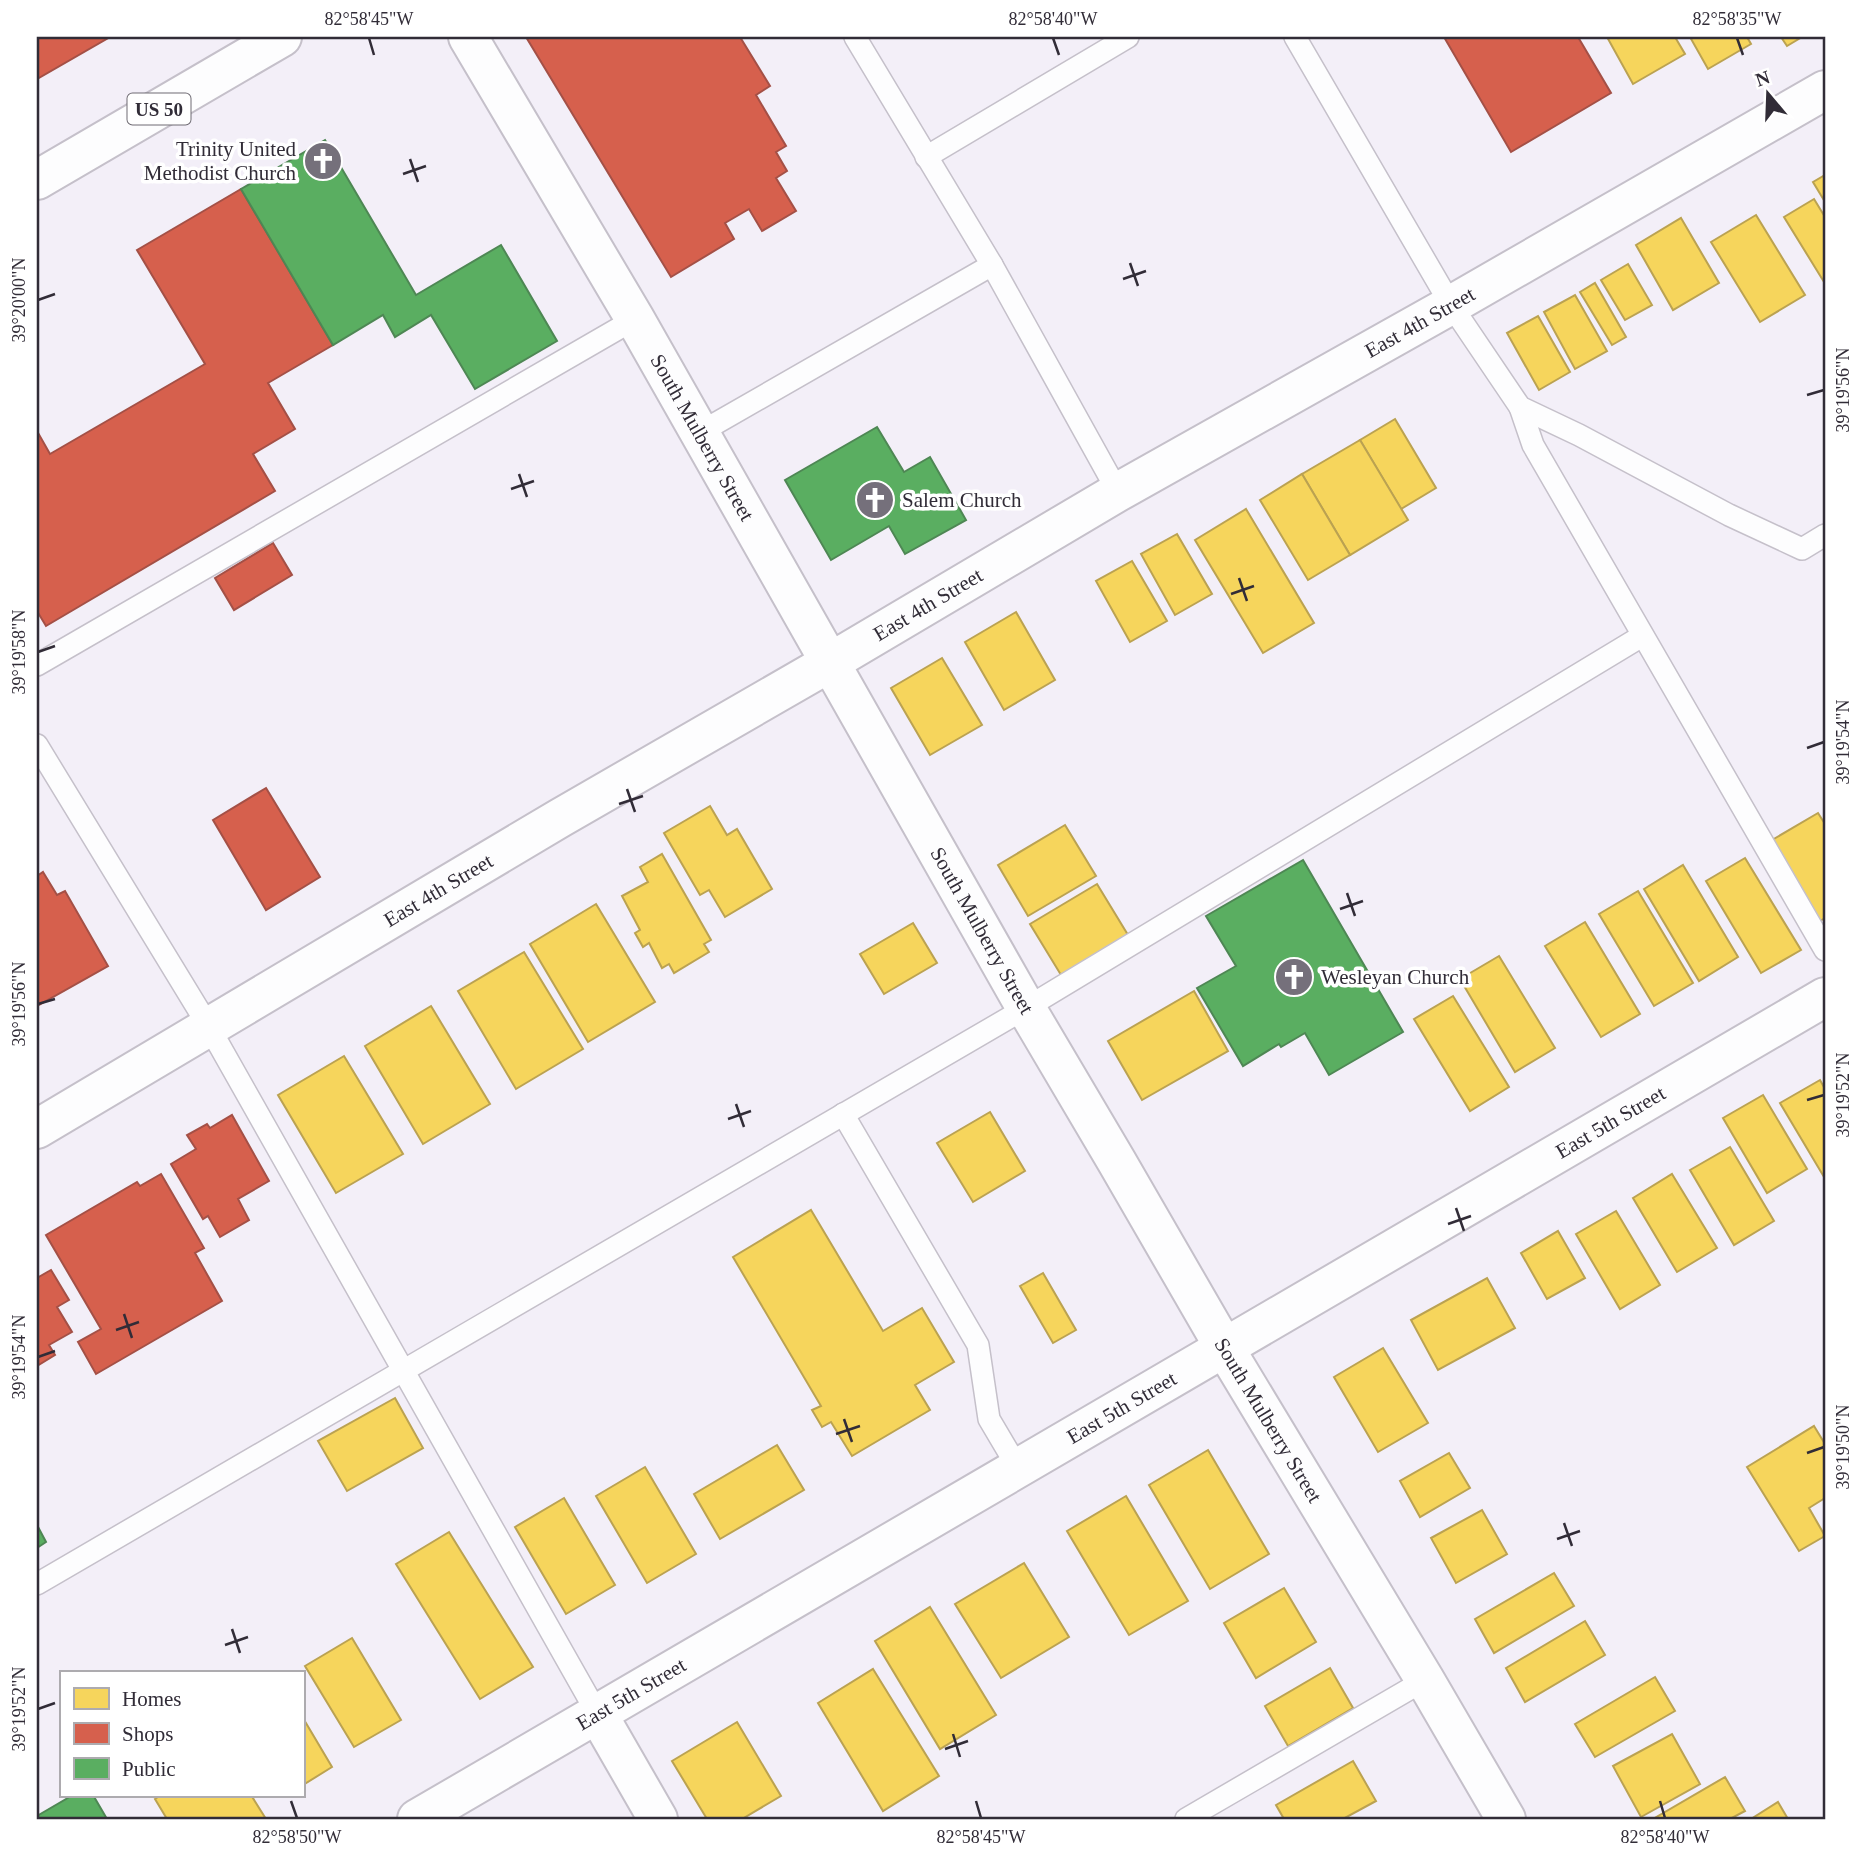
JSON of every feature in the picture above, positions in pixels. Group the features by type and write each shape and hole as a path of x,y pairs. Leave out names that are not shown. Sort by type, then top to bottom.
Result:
{"street":[{"name":"US 50","path":"37,180 282,37"},
{"name":"South Mulberry Street","path":"468,37 635,319 1026,1008 1224,1347 1506,1819"},
{"name":"East 4th Street","path":"37,1129 1118,492 1825,90"},
{"name":"East 5th Street","path":"416,1819 1825,998"},
{"path":"597,1713 658,1819"}],"lane":[{"path":"855,37 992,265 1118,492"},
{"path":"926,157 1128,37"},
{"path":"1295,37 1451,305 1520,407 1533,445 1825,950"},
{"path":"699,433 992,265"},
{"path":"37,666 635,319"},
{"path":"1520,407 1579,435 1729,515 1802,549 1825,536"},
{"path":"37,1584 1026,1008 1642,636"},
{"path":"37,746 209,1027 597,1713"},
{"path":"843,1114 978,1345 989,1419 1018,1468"},
{"path":"1186,1819 1425,1680"}],"building: Homes":[{"path":"1607,37 1675,37 1685,54 1633,84"},
{"path":"1690,37 1747,37 1751,44 1708,69"},
{"path":"1781,37 1802,37 1787,46"},
{"path":"1825,175 1825,202 1813,182"},
{"path":"1814,199 1825,217 1824,282 1784,217"},
{"path":"1756,215 1805,295 1760,322 1711,242"},
{"path":"1681,218 1719,283 1673,310 1636,245"},
{"path":"1628,264 1652,305 1625,320 1601,280"},
{"path":"1595,283 1626,337 1612,345 1580,292"},
{"path":"1575,295 1607,351 1575,369 1544,312"},
{"path":"1538,316 1570,372 1539,390 1507,333"},
{"path":"1395,419 1436,488 1401,509 1360,440"},
{"path":"1360,440 1408,520 1350,555 1302,474"},
{"path":"1302,474 1350,555 1308,580 1260,500"},
{"path":"1246,509 1314,623 1263,653 1195,540"},
{"path":"1177,534 1212,594 1175,615 1141,554"},
{"path":"1132,561 1167,621 1130,642 1096,581"},
{"path":"1016,612 1055,680 1004,710 965,642"},
{"path":"942,658 982,725 930,755 891,688"},
{"path":"710,806 727,835 737,829 772,889 725,917 709,890 700,895 664,833"},
{"path":"1818,813 1825,824 1825,918 1820,921 1772,840"},
{"path":"1065,825 1096,876 1028,916 998,865"},
{"path":"662,854 711,940 704,944 709,952 674,973 669,964 662,968 649,943 643,947 635,933 640,930 622,896 648,882 640,867"},
{"path":"1745,858 1801,950 1761,973 1706,881"},
{"path":"1683,865 1738,957 1699,981 1644,889"},
{"path":"1097,884 1128,935 1061,975 1030,924"},
{"path":"1638,891 1693,983 1654,1006 1599,914"},
{"path":"596,904 655,1002 588,1042 530,944"},
{"path":"1585,922 1640,1014 1601,1037 1545,946"},
{"path":"913,923 937,963 884,994 860,954"},
{"path":"524,952 583,1049 516,1089 458,991"},
{"path":"1499,956 1555,1048 1515,1072 1460,979"},
{"path":"1194,991 1228,1051 1142,1100 1108,1041"},
{"path":"1453,996 1509,1087 1470,1111 1414,1019"},
{"path":"431,1006 490,1104 423,1144 365,1046"},
{"path":"344,1056 403,1154 336,1193 278,1095"},
{"path":"1820,1080 1825,1089 1824,1177 1780,1103"},
{"path":"1763,1095 1807,1169 1767,1193 1723,1118"},
{"path":"990,1112 1025,1171 973,1202 937,1143"},
{"path":"1730,1147 1774,1221 1734,1245 1690,1170"},
{"path":"1672,1174 1717,1248 1677,1272 1633,1198"},
{"path":"811,1210 883,1331 922,1308 954,1362 915,1385 930,1410 852,1456 831,1422 822,1427 812,1410 821,1406 733,1257"},
{"path":"1616,1211 1660,1285 1620,1309 1576,1234"},
{"path":"1558,1231 1585,1278 1547,1299 1521,1253"},
{"path":"1043,1273 1076,1330 1053,1343 1020,1286"},
{"path":"1487,1278 1515,1328 1438,1370 1411,1320"},
{"path":"1383,1348 1428,1423 1378,1452 1334,1377"},
{"path":"395,1398 423,1448 347,1491 318,1441"},
{"path":"1814,1426 1825,1444 1825,1498 1809,1508 1825,1536 1799,1551 1747,1467"},
{"path":"777,1445 804,1490 720,1539 694,1494"},
{"path":"1208,1450 1269,1554 1210,1589 1149,1485"},
{"path":"1449,1453 1470,1488 1420,1517 1400,1481"},
{"path":"645,1467 696,1554 647,1583 596,1496"},
{"path":"1126,1496 1188,1601 1129,1635 1067,1531"},
{"path":"564,1498 615,1585 566,1614 515,1527"},
{"path":"1482,1510 1507,1554 1456,1583 1431,1538"},
{"path":"449,1532 533,1667 480,1699 396,1564"},
{"path":"1024,1563 1069,1637 1001,1678 955,1604"},
{"path":"1554,1573 1574,1606 1494,1653 1475,1619"},
{"path":"1284,1588 1316,1642 1256,1678 1224,1623"},
{"path":"930,1607 996,1715 940,1749 875,1641"},
{"path":"1585,1621 1605,1655 1525,1702 1506,1668"},
{"path":"352,1638 401,1720 354,1747 305,1666"},
{"path":"1330,1668 1353,1708 1288,1746 1265,1706"},
{"path":"873,1669 939,1776 883,1811 818,1703"},
{"path":"1655,1677 1675,1711 1595,1757 1575,1724"},
{"path":"304,1720 332,1767 304,1784"},
{"path":"737,1722 781,1796 742,1819 707,1819 672,1761"},
{"path":"1672,1734 1700,1784 1641,1817 1613,1766"},
{"path":"1353,1761 1376,1801 1343,1819 1284,1819 1276,1805"},
{"path":"1725,1777 1745,1811 1730,1819 1653,1819"},
{"path":"252,1797 266,1819 167,1819 155,1799"},
{"path":"1778,1802 1788,1819 1751,1819"}],"building: Shops":[{"path":"37,37 110,37 37,79"},
{"path":"526,37 740,37 770,86 756,95 786,146 776,152 787,171 776,178 796,211 762,231 749,209 725,223 734,239 671,277"},
{"path":"1444,37 1578,37 1611,93 1511,152"},
{"path":"241,189 333,345 268,383 295,429 253,454 275,491 46,626 37,611 37,431 50,454 205,364 137,250"},
{"path":"273,543 292,575 234,610 215,578"},
{"path":"266,788 320,877 266,910 213,820"},
{"path":"43,872 57,895 65,891 108,966 37,1006 37,876"},
{"path":"232,1115 269,1181 238,1199 249,1220 220,1237 208,1216 203,1219 171,1164 196,1149 187,1135 207,1124 210,1128"},
{"path":"161,1174 204,1248 195,1253 222,1301 96,1374 78,1342 101,1329 46,1235 137,1182 140,1186"},
{"path":"51,1270 69,1300 57,1307 72,1332 49,1345 55,1355 37,1366 37,1278"}],"building: Public":[{"path":"325,140 416,295 501,245 557,341 475,389 431,315 395,337 383,315 333,345 241,189"},
{"name":"Salem Church","path":"877,427 904,472 930,457 966,520 905,554 889,526 831,560 785,480"},
{"name":"Wesleyan Church","path":"1303,860 1403,1032 1329,1075 1305,1033 1281,1047 1279,1044 1243,1066 1197,988 1236,966 1206,916"},
{"path":"37,1525 46,1542 37,1548"},
{"path":"70,1797 94,1797 107,1819 37,1819 37,1816"}],"place":[{"name":"Trinity United Methodist Church","path":"323,161"},
{"name":"Salem Church","path":"875,500"},
{"name":"Wesleyan Church","path":"1294,977"}]}
